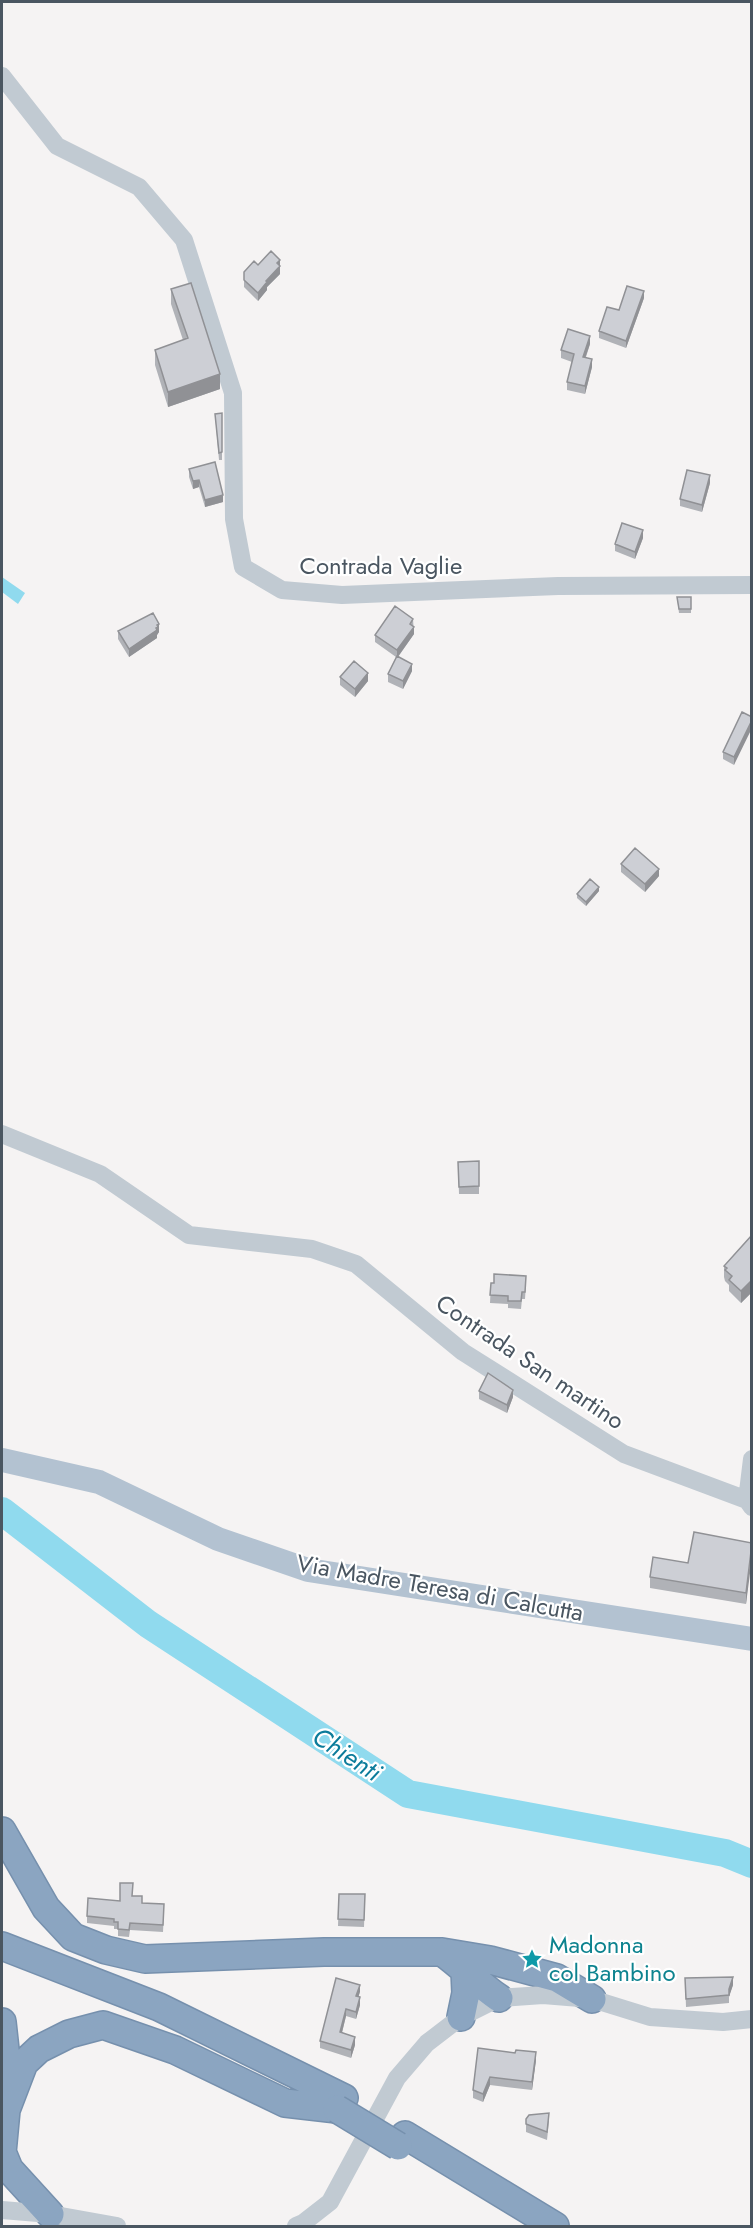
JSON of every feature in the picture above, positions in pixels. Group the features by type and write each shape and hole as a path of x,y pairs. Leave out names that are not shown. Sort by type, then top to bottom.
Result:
{"highway":[{"path":"2,1831 46,1908 73,1937 106,1950 146,1959 324,1952 442,1952 489,1960 557,1978 592,1999"},
{"path":"2,1934 165,1996 237,2030 279,2065"},
{"path":"2,1946 159,2007 279,2065 401,2140 530,2226"},
{"path":"442,1952 455,1961 481,1987 499,1998"},
{"path":"2,1960 135,2012 341,2103"},
{"path":"489,1960 499,1975 499,1998"},
{"path":"461,2017 466,1993 465,1971"},
{"path":"2,2022 7,2068 2,2084"},
{"path":"50,2214 9,2169 2,2152 6,2110 24,2063 39,2049 69,2034 103,2025 175,2050 285,2103 341,2103"},
{"path":"401,2140 555,2226"}],"main road":[{"name":"Via Madre Teresa di Calcutta","path":"2,1460 99,1482 218,1539 308,1570 752,1639"}],"street":[{"name":"Contrada Vaglie","path":"2,76 57,146 139,187 184,240 233,393 234,519 243,567 282,590 342,595 558,586 752,585"},
{"name":"Contrada San martino","path":"2,1134 100,1174 189,1235 312,1249 356,1264 463,1352 624,1454 749,1503"},
{"path":"749,1503 752,1459"},
{"path":"296,2226 330,2202 397,2078 427,2043 461,2017 499,1998 543,1995 592,1999 650,2017 723,2022 752,2019"},
{"path":"2,2210 50,2214 117,2226"}],"water":[{"path":"2,577 25,593 18,604 2,592"}],"building":[{"path":"271,251 280,260 277,263 280,266 258,293 244,280 244,272 254,261 258,265"},
{"path":"191,283 220,374 168,392 155,350 188,338 171,289"},
{"path":"627,286 644,291 626,341 599,331 607,307 619,310"},
{"path":"568,329 590,336 583,357 592,359 585,386 567,382 574,354 561,350"},
{"path":"222,413 222,452 219,453 215,414"},
{"path":"215,462 223,495 205,500 199,480 193,481 189,469"},
{"path":"687,470 710,475 702,505 680,499"},
{"path":"622,523 643,530 635,552 615,544"},
{"path":"677,597 691,597 691,609 679,609"},
{"path":"395,606 413,619 410,624 414,627 397,650 375,635"},
{"path":"153,613 159,624 157,630 129,649 118,631"},
{"path":"397,656 412,664 403,681 388,674"},
{"path":"354,661 368,673 355,689 340,677"},
{"path":"742,712 752,717 752,720 734,757 723,752"},
{"path":"635,848 659,869 645,884 621,864"},
{"path":"590,879 599,887 586,902 577,894"},
{"path":"479,1161 479,1186 459,1187 458,1162"},
{"path":"752,1235 752,1280 741,1291 729,1280 732,1276 724,1266"},
{"path":"494,1274 526,1276 525,1292 522,1292 521,1301 508,1301 508,1296 490,1295"},
{"path":"488,1373 513,1390 507,1405 479,1391"},
{"path":"694,1532 752,1543 746,1593 650,1577 653,1557 688,1563"},
{"path":"120,1883 133,1883 132,1896 142,1896 142,1903 164,1904 163,1925 130,1923 129,1930 118,1929 118,1922 114,1922 114,1919 87,1916 88,1898 120,1901"},
{"path":"339,1894 365,1894 364,1920 338,1919"},
{"path":"733,1977 729,1995 686,1999 685,1978"},
{"path":"336,1978 360,1985 356,1996 360,1997 356,2012 346,2009 340,2032 355,2037 351,2050 320,2041"},
{"path":"478,2048 515,2053 516,2050 536,2052 532,2082 490,2077 483,2094 473,2090"},
{"path":"549,2113 547,2132 526,2124 529,2115"}],"waterway":[{"name":"Chienti","path":"2,1511 148,1624 408,1794 725,1853 752,1864"}],"place":[{"name":"Madonna col Bambino","path":"532,1959"}]}
